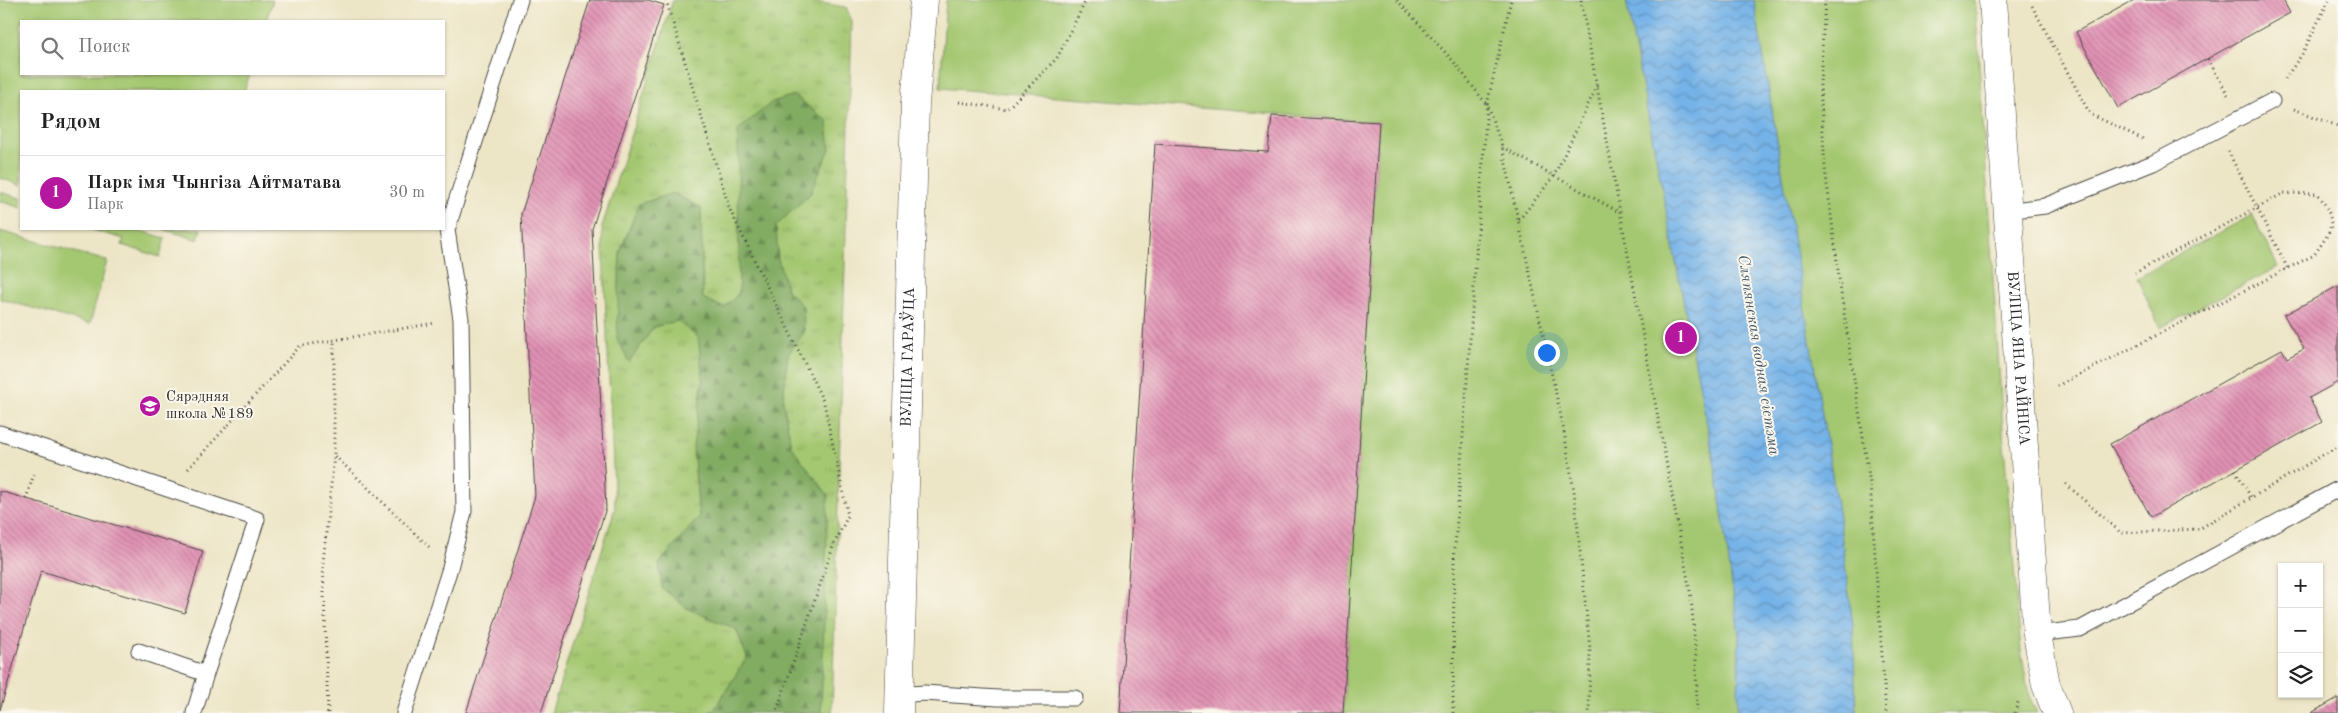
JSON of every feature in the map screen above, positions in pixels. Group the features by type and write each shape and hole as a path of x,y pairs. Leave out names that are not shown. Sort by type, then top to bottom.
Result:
{"street":[{"name":"ВУЛІЦА ГАРАЎЦА","path":"899,704 914,103 924,0"},
{"name":"ВУЛІЦА ЯНА РАЙНІСА","path":"1993,0 2037,634 2046,685 2057,713"}],"lane":[{"path":"404,713 450,568 464,512 461,319 447,230 520,0"},
{"path":"2007,211 2046,206 2153,163 2272,100"},
{"path":"0,433 257,519 194,713"},
{"path":"2037,634 2080,629 2338,488"},
{"path":"138,651 206,674"},
{"path":"899,704 924,694 998,698 1075,698"}],"path":[{"path":"666,0 730,210 824,403 848,516 834,544 776,713"},
{"path":"959,102 1007,108 1057,58 1086,0"},
{"path":"1397,0 1454,62 1488,105 1502,146 1563,426 1574,491 1590,649 1590,713"},
{"path":"1453,713 1454,560 1488,105 1511,0"},
{"path":"1582,0 1690,597 1696,658 1697,713"},
{"path":"1825,0 1820,84 1825,168 1841,294 1870,483 1886,713"},
{"path":"2329,0 2302,54 2272,100 2338,126"},
{"path":"2032,6 2090,114 2142,138 2153,163"},
{"path":"2208,58 2240,117"},
{"path":"1518,221 1554,176 1597,86"},
{"path":"2216,129 2288,269"},
{"path":"1502,146 1620,212"},
{"path":"2057,386 2314,255 2332,229 2330,210 2318,194 2284,193 2135,273"},
{"path":"187,471 300,346 461,319"},
{"path":"328,713 323,563 334,456 334,340"},
{"path":"2066,484 2122,533 2199,529 2252,500 2338,446"},
{"path":"334,456 450,568"},
{"path":"26,499 37,464"},
{"path":"2235,470 2252,500"}],"green space":[{"path":"0,0 273,0 266,20 20,20 20,75 250,75 244,90 20,90 20,185 0,178"},
{"path":"673,0 801,0 846,7 852,21 832,713 551,713 615,508 602,227"},
{"path":"946,0 1975,0 2004,446 2021,651 2029,696 2037,713 1343,713 1379,122 940,88"},
{"path":"794,95 827,121 830,149 810,194 776,226 778,259 787,290 803,306 804,333 788,354 783,401 791,446 828,495 821,713 708,713 715,708 747,657 736,629 688,609 662,588 659,564 699,517 693,447 703,380 698,337 677,321 654,327 629,362 617,338 620,252 639,204 673,193 701,208 703,298 724,308 739,293 738,130 772,102"},
{"path":"0,192 20,198 20,208 0,201"},
{"path":"2252,215 2278,267 2160,328 2137,277"},
{"path":"93,230 138,230 165,238 160,257 122,245 124,239"},
{"path":"166,230 201,230 198,240"},
{"path":"0,231 107,261 90,324 0,299"}],"water":[{"name":"Сляпянская водная сістэма","path":"1626,0 1754,0 1839,517 1853,625 1856,713 1738,713 1739,635 1717,477"}],"building":[{"path":"590,0 648,0 664,5 592,229 606,508 541,713 466,713 535,496 521,214"},
{"path":"2134,0 2283,0 2290,13 2118,108 2076,32"},
{"path":"1272,116 1379,122 1343,713 1120,713 1155,144 1268,152"},
{"path":"2338,286 2338,382 2309,398 2322,422 2151,517 2110,444 2282,349 2287,358 2304,349 2284,315"},
{"path":"0,491 203,551 185,613 41,571 0,710"},
{"path":"2338,698 2338,713 2311,713"}],"place":[{"name":"Парк імя Чынгіза Айтматава","path":"1681,338"},
{"name":"Сярэдняя школа №189","path":"150,406"}]}
